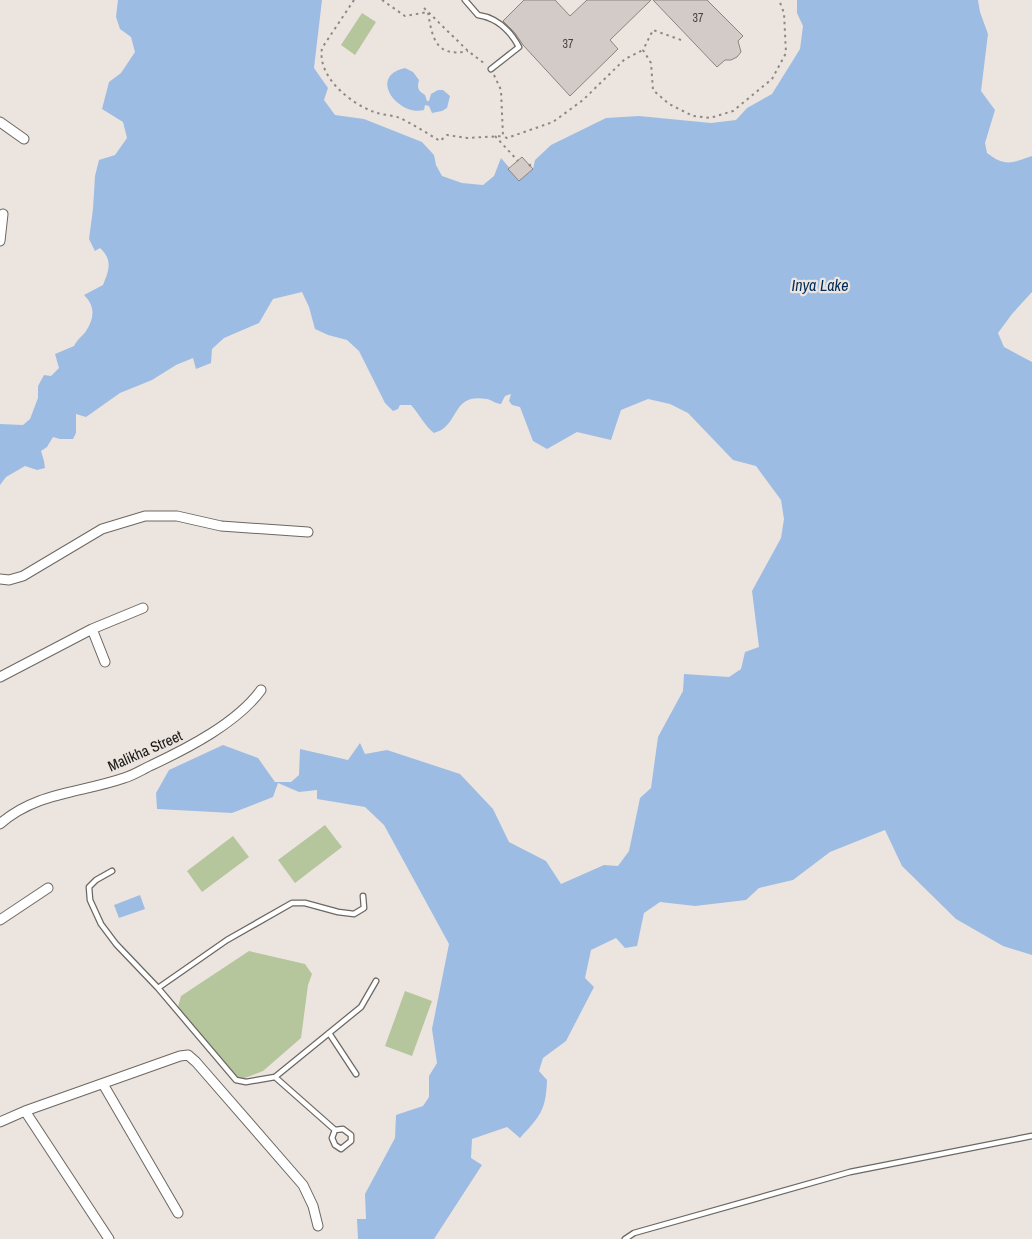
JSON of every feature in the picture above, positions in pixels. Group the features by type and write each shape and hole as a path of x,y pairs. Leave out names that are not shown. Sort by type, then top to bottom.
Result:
{"street":[{"path":"0,122 24,139"},
{"path":"0,241 3,214"},
{"path":"0,579 9,580 23,576 102,529 145,516 177,516 220,526 308,532"},
{"path":"0,677 92,629 143,608"},
{"path":"92,629 105,662"},
{"name":"Malikha Street","path":"0,824 6,818 38,800 125,778 192,746 239,713 261,690"},
{"path":"0,920 48,888"},
{"path":"0,1122 25,1111 180,1056 188,1055 303,1185 313,1206 318,1226"},
{"path":"103,1084 178,1213"},
{"path":"25,1111 109,1239"}],"lane":[{"path":"466,0 478,15 490,17 499,22 519,47 491,69"},
{"path":"112,872 96,880 89,887 90,900 101,924 236,1080 246,1082 274,1077 361,1007 376,981"},
{"path":"158,988 227,940 292,903 305,903 338,912 354,914 364,908 363,896"},
{"path":"329,1033 356,1074"},
{"path":"274,1077 335,1130 343,1129 351,1135 351,1141 341,1149 335,1145 332,1138 335,1130"},
{"path":"625,1239 634,1233 850,1172 1032,1136"}],"path":[{"path":"354,0 322,48 321,56 332,80 343,93 358,104 376,112 398,118 420,128 440,141 447,135 467,138 495,136 507,138 553,122 583,100 625,59 643,50 654,30 681,40"},
{"path":"382,0 406,16 428,12"},
{"path":"643,50 651,63 653,90 669,104 694,116 710,118 733,111 772,79 786,53 784,13 779,0"},
{"path":"424,8 468,51 491,69 501,90 503,136"},
{"path":"428,12 431,31 444,51 456,54 468,51"},
{"path":"495,136 518,161"},
{"path":"529,166 532,163"}],"green space":[{"path":"362,13 376,22 355,55 341,45"},
{"path":"325,825 342,847 295,883 278,860"},
{"path":"233,836 249,857 202,892 187,871"},
{"path":"249,951 305,964 312,974 308,985 301,1038 263,1071 242,1079 233,1075 178,1007 181,996"},
{"path":"405,991 432,1001 412,1056 385,1046"}],"water":[{"name":"Inya Lake","path":"118,0 322,0 314,68 328,88 324,100 335,115 364,119 422,142 434,155 436,165 442,176 462,183 483,185 494,176 501,158 520,180 533,169 535,160 551,145 606,118 639,116 711,123 736,120 747,108 772,94 800,49 803,26 797,13 797,0 978,0 988,34 981,91 995,110 985,143 987,153 1004,162 1032,156 1032,292 998,333 1004,347 1032,362 1032,955 1003,946 956,919 902,866 885,830 830,852 793,880 759,888 746,900 695,906 660,902 644,913 637,946 625,948 616,938 591,950 585,978 594,987 566,1041 543,1058 539,1071 547,1080 545,1099 541,1112 520,1138 507,1127 472,1139 471,1158 482,1165 434,1239 358,1239 357,1219 366,1219 365,1194 395,1138 396,1115 423,1106 429,1097 429,1076 437,1063 432,1029 449,944 384,825 365,807 317,799 317,790 299,792 278,783 273,797 232,813 157,809 156,793 169,770 223,745 258,758 275,782 291,782 299,775 300,749 348,760 360,743 365,754 387,750 460,774 493,809 509,842 546,861 561,884 604,865 618,866 629,851 640,798 651,788 658,737 683,691 684,674 729,677 741,669 745,652 759,647 752,591 781,538 784,519 781,500 756,466 733,460 688,413 670,404 648,399 621,410 611,440 577,432 547,449 533,441 520,407 512,405 509,401 511,394 505,396 501,404 487,399 469,399 460,406 444,428 434,433 427,427 411,405 400,405 398,409 393,411 385,403 359,351 347,340 315,329 309,307 302,292 273,299 259,323 224,338 212,349 211,363 196,369 193,358 176,365 152,380 120,393 86,417 76,414 76,433 73,439 53,437 47,447 41,451 45,468 37,470 25,466 6,477 0,485 0,424 23,425 30,419 38,398 38,386 44,375 51,376 59,368 55,354 74,346 89,326 92,308 84,295 103,285 108,270 109,265 104,252 100,248 95,251 89,239 95,176 99,160 115,155 127,138 123,122 102,109 109,82 121,73 135,52 131,37 120,29 116,17"},
{"path":"405,68 413,72 419,80 419,89 425,95 427,101 429,101 431,94 438,90 443,90 450,96 447,108 432,113 429,106 425,105 424,110 415,111 405,108 397,102 391,95 388,79 394,73"},
{"path":"140,895 145,909 119,918 114,905"}],"building":[{"path":"524,0 555,0 570,16 587,0 651,0 610,40 618,49 570,96 503,21"},
{"path":"653,0 707,0 743,36 738,41 741,52 737,57 725,60 717,67"},
{"path":"522,157 533,169 519,181 508,169"}]}
